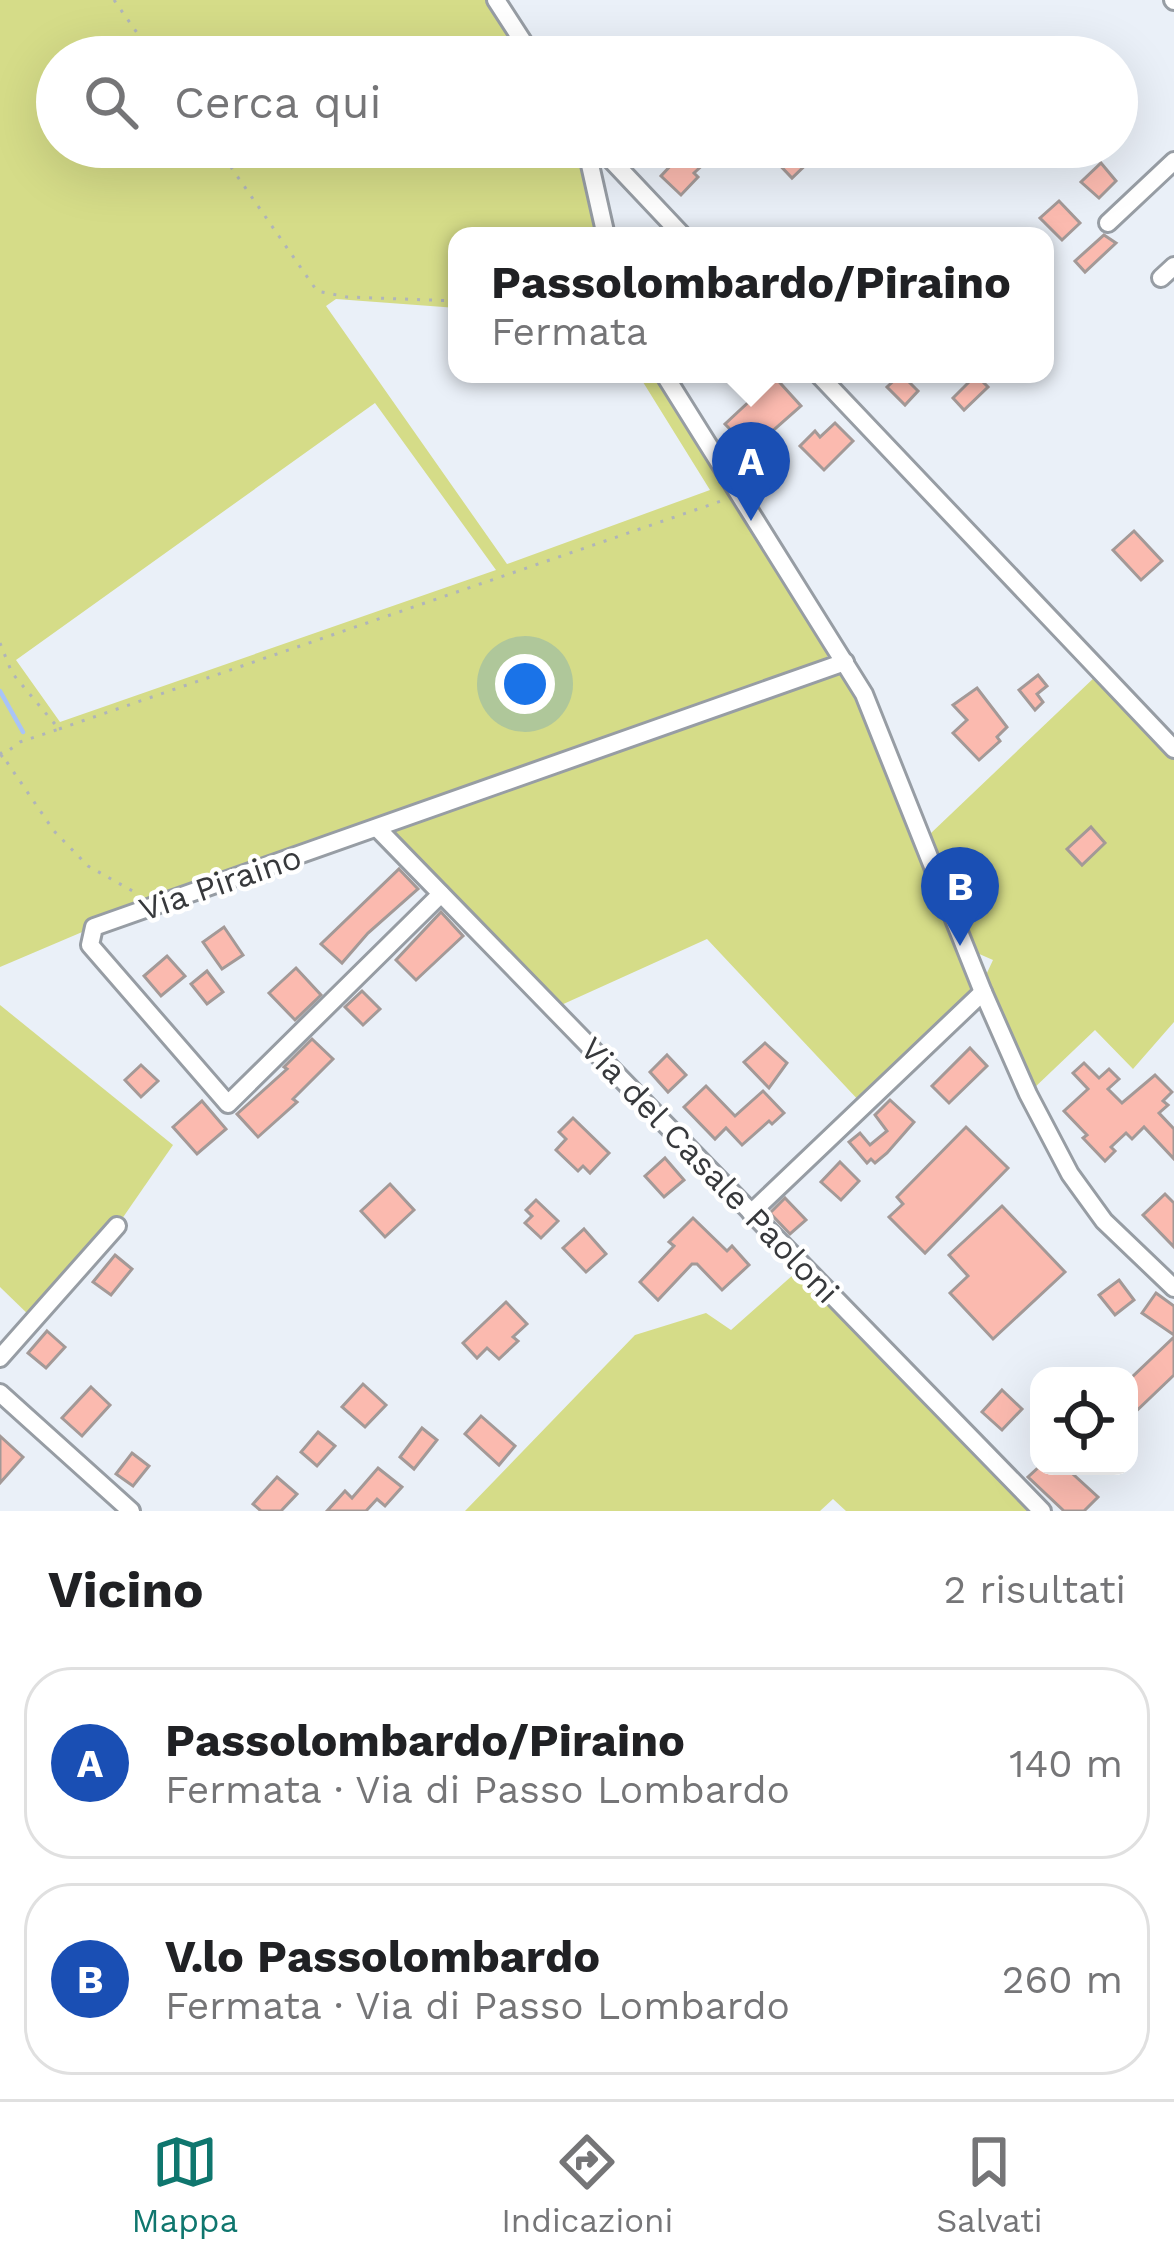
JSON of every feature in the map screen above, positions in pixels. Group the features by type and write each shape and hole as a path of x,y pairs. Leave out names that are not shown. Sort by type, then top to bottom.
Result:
{"street":[{"path":"496,0 519,36"},
{"path":"1108,223 1174,160"},
{"path":"591,168 604,227"},
{"path":"618,168 674,227"},
{"path":"670,383 844,662 882,733 983,992 1028,1094 1079,1190 1104,1221 1174,1288"},
{"path":"827,383 1174,749"},
{"name":"Via Piraino","path":"441,894 228,1104 90,945 94,927 844,662"},
{"name":"Via del Casale Paoloni","path":"377,828 1042,1511"},
{"path":"751,1213 983,992"},
{"path":"0,1358 117,1226"},
{"path":"0,1394 131,1511"}],"path":[{"path":"114,0 139,36"},
{"path":"232,168 317,291 448,302"},
{"path":"152,906 88,866 54,831 1,755 20,742 740,494"},
{"path":"0,643 12,673 59,729"}],"green space":[{"path":"0,0 491,0 514,36 36,36 36,168 585,168 599,227 448,227 448,307 336,299 326,306 507,564 710,490 644,383 665,383 829,648 826,662 94,927 0,967","holes":["375,403 496,570 60,722 16,660"]},
{"path":"843,668 872,723 973,988 862,1104 707,939 559,1006 390,831"},
{"path":"1097,675 1174,756 1174,1022 1133,1069 1095,1030 1032,1090 986,975 993,960 977,953 930,834"},
{"path":"0,1005 173,1145 117,1226 34,1320 0,1287"},
{"path":"803,1266 1042,1511 846,1511 833,1499 820,1511 465,1511 635,1335 706,1313 731,1330"}],"building":[{"path":"668,168 699,168 694,173 698,177 681,195 661,176"},
{"path":"782,168 802,168 792,178"},
{"path":"1096,168 1105,168 1116,181 1099,198 1081,182"},
{"path":"1059,201 1080,223 1062,240 1040,218"},
{"path":"1104,235 1116,243 1085,272 1075,261"},
{"path":"762,383 780,383 801,406 769,434 773,438 755,455 725,424 755,396 751,392"},
{"path":"910,383 918,391 905,405 887,387"},
{"path":"968,383 988,387 964,410 953,398"},
{"path":"835,423 853,441 824,470 800,446 815,431 820,437"},
{"path":"1134,531 1162,561 1141,580 1113,550"},
{"path":"1038,675 1047,686 1037,694 1043,702 1035,710 1019,690"},
{"path":"977,688 1007,727 997,737 1000,741 979,760 953,733 967,720 953,705"},
{"path":"1091,827 1105,843 1082,865 1067,849"},
{"path":"399,869 418,889 342,963 321,944"},
{"path":"441,912 463,936 416,980 396,960"},
{"path":"224,927 243,955 222,969 203,942"},
{"path":"167,956 185,976 161,996 144,976"},
{"path":"296,968 321,995 295,1020 269,993"},
{"path":"207,971 223,992 207,1004 191,984"},
{"path":"362,991 380,1009 363,1025 345,1007"},
{"path":"312,1039 333,1059 293,1099 297,1102 258,1137 237,1114"},
{"path":"765,1043 787,1063 769,1088 744,1062"},
{"path":"970,1048 987,1066 949,1103 932,1086"},
{"path":"667,1055 686,1075 668,1092 650,1072"},
{"path":"1084,1063 1099,1078 1109,1069 1119,1079 1108,1089 1122,1103 1155,1075 1172,1092 1159,1113 1174,1129 1174,1159 1144,1127 1132,1139 1126,1133 1111,1147 1115,1151 1105,1161 1083,1138 1087,1135 1064,1111 1088,1089 1073,1073"},
{"path":"141,1065 158,1081 141,1097 125,1080"},
{"path":"706,1086 735,1116 763,1091 784,1113 742,1145 726,1128 715,1139 684,1107"},
{"path":"890,1100 914,1122 887,1153 867,1163 849,1142 860,1133 870,1145 887,1131 875,1115"},
{"path":"202,1101 226,1129 197,1154 173,1127"},
{"path":"573,1118 609,1153 590,1173 583,1166 578,1171 556,1150 566,1139 559,1132"},
{"path":"966,1127 1008,1168 925,1253 889,1217 903,1204 897,1197"},
{"path":"665,1158 684,1180 664,1197 645,1176"},
{"path":"840,1162 859,1181 841,1200 821,1182"},
{"path":"390,1184 414,1210 385,1237 361,1211"},
{"path":"1165,1194 1174,1203 1174,1247 1143,1215"},
{"path":"785,1198 806,1220 790,1234 770,1213"},
{"path":"536,1200 558,1221 541,1238 525,1223 532,1216 526,1210"},
{"path":"1002,1206 1065,1272 993,1339 950,1293 968,1276 949,1255"},
{"path":"693,1218 727,1251 732,1246 749,1265 722,1290 692,1264 658,1300 640,1282"},
{"path":"584,1229 606,1254 586,1272 563,1248"},
{"path":"115,1255 132,1269 111,1295 93,1282"},
{"path":"1119,1280 1134,1300 1115,1315 1099,1295"},
{"path":"1156,1293 1174,1306 1174,1335 1142,1313"},
{"path":"506,1302 527,1324 499,1359 487,1348 477,1358 463,1343"},
{"path":"47,1331 65,1347 46,1368 28,1353"},
{"path":"1174,1337 1174,1375 1138,1409 1138,1371"},
{"path":"363,1384 386,1405 365,1427 342,1407"},
{"path":"91,1387 110,1405 82,1436 62,1418"},
{"path":"1002,1390 1022,1409 1002,1430 982,1412"},
{"path":"481,1416 515,1446 499,1465 465,1434"},
{"path":"422,1428 437,1440 414,1469 400,1457"},
{"path":"318,1432 335,1446 317,1466 301,1452"},
{"path":"0,1436 23,1457 0,1483"},
{"path":"132,1453 149,1466 133,1486 116,1474"},
{"path":"378,1468 402,1487 385,1506 377,1499 366,1511 327,1511 345,1491 352,1498"},
{"path":"1074,1475 1098,1497 1084,1511 1064,1511 1028,1477"},
{"path":"277,1477 297,1494 281,1511 261,1511 253,1504"}],"waterway":[{"path":"0,691 23,732"}],"place":[{"name":"Passolombardo/Piraino","path":"751,521"},
{"name":"V.lo Passolombardo","path":"960,946"}]}
